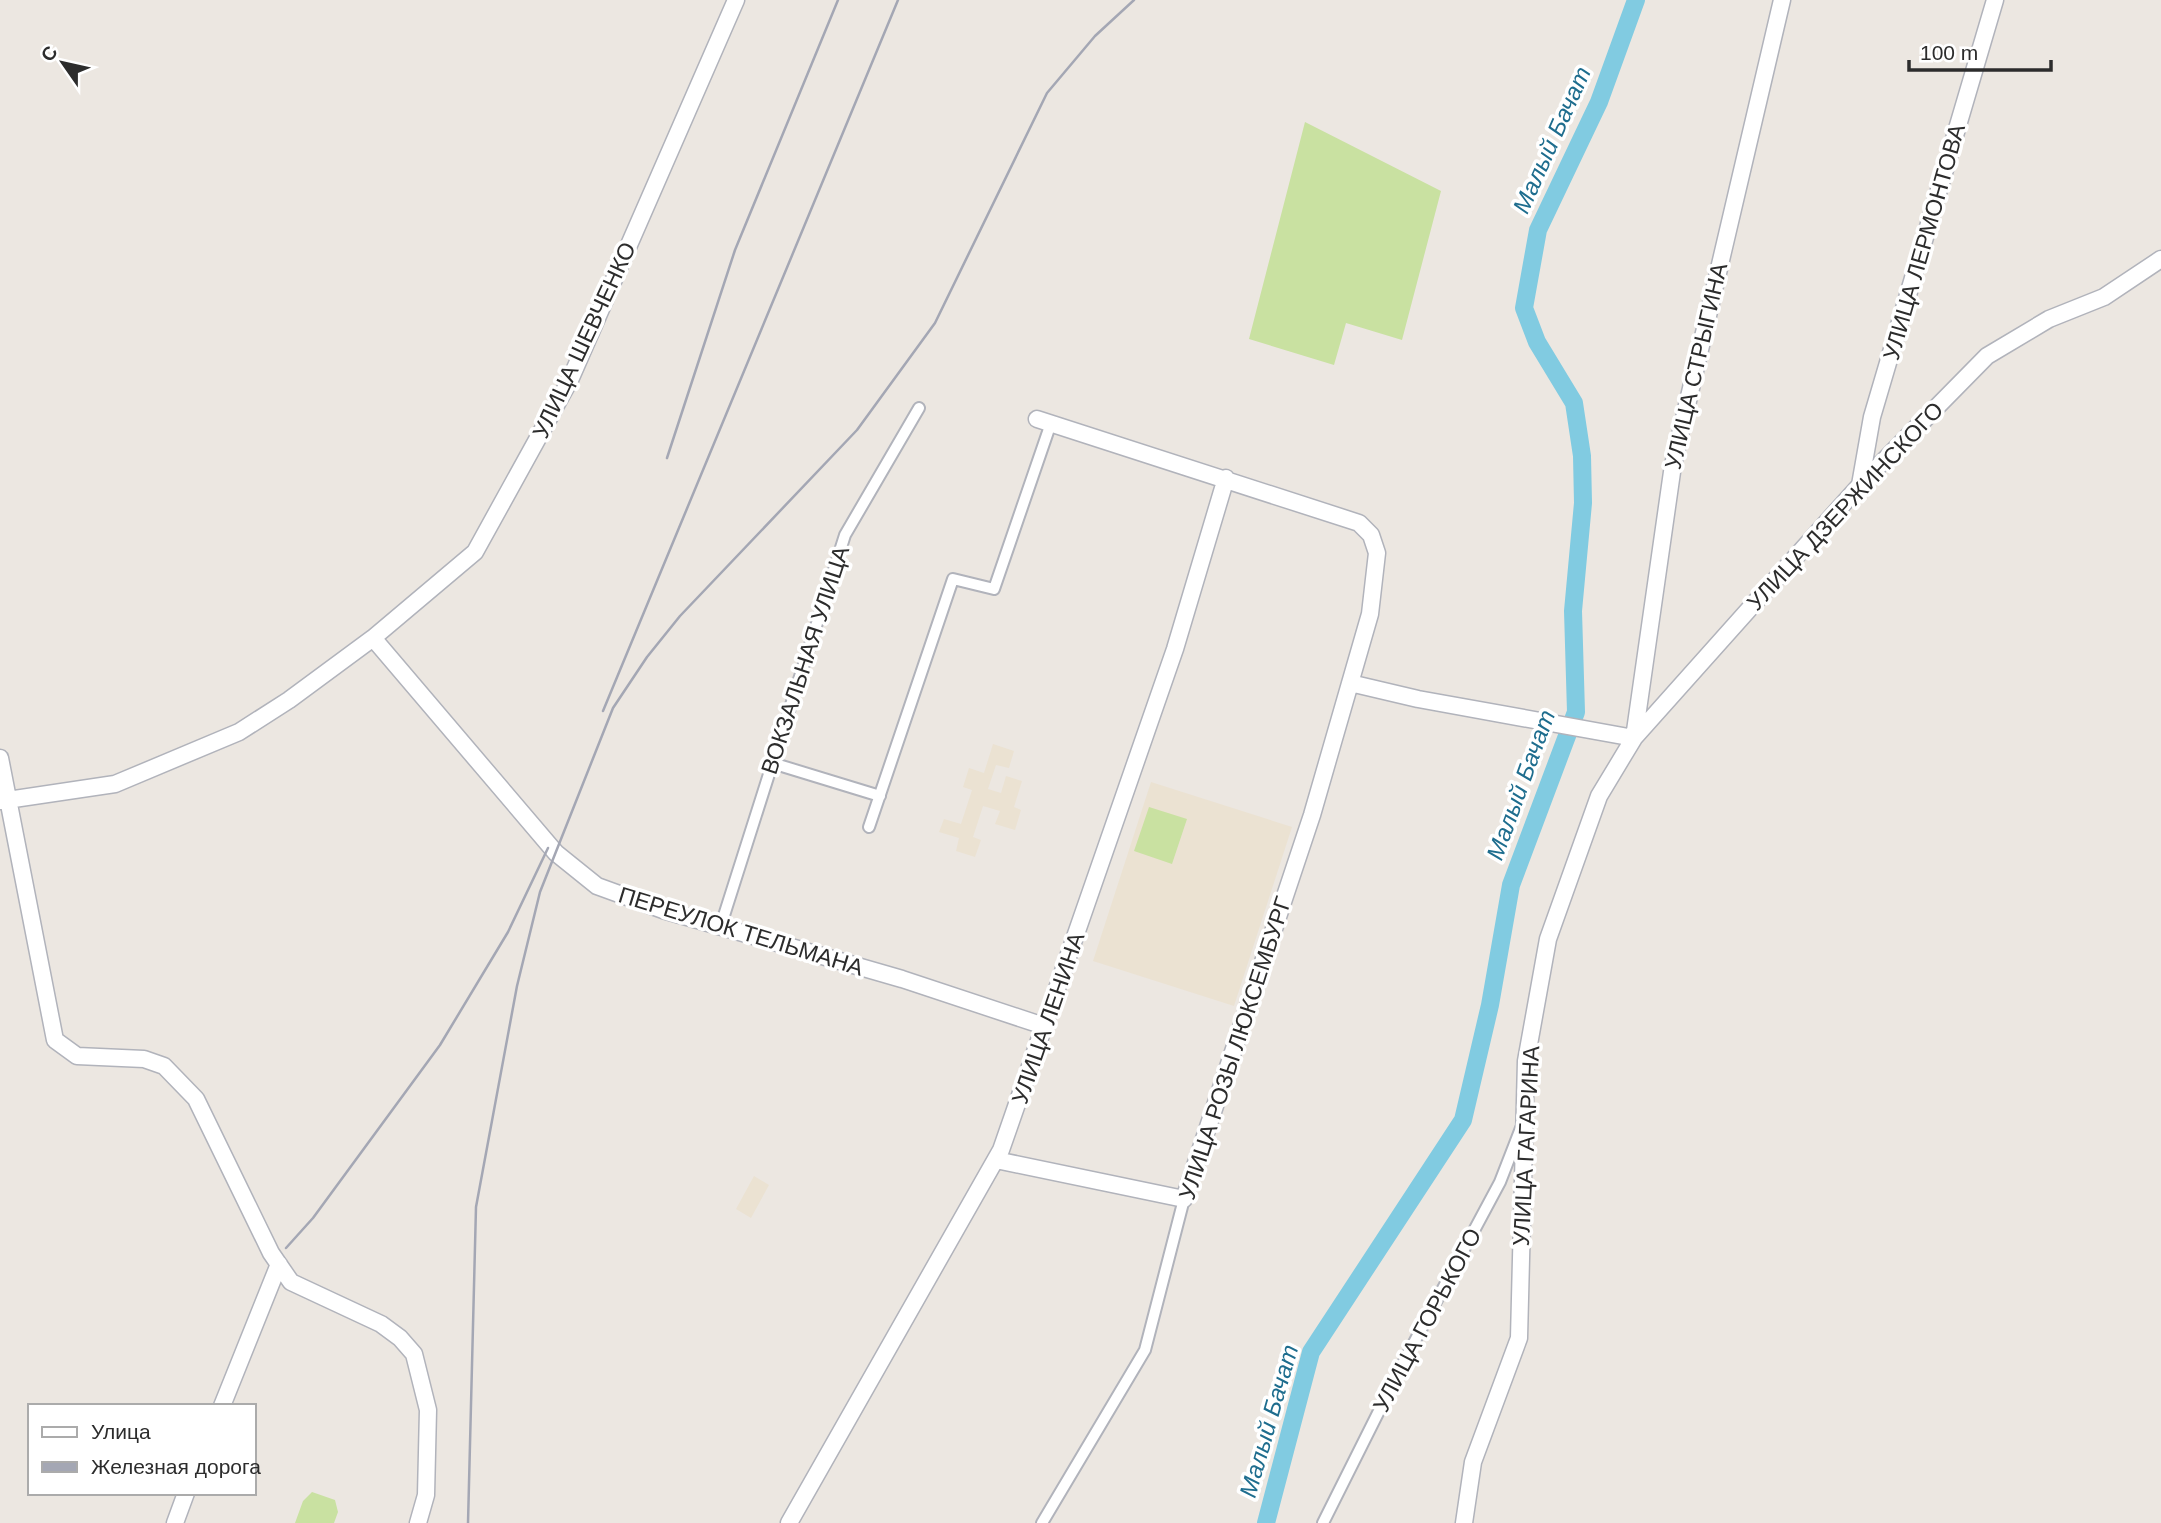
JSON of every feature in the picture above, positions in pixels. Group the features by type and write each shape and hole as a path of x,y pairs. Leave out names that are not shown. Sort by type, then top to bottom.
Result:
{"street":[{"name":"УЛИЦА ШЕВЧЕНКО","path":"4,801 115,783 239,732 289,700 373,638 475,552 570,380 736,0"},
{"name":"УЛИЦА СТРЫГИНА","path":"1634,738 1673,465 1783,0"},
{"name":"УЛИЦА ЛЕРМОНТОВА","path":"1860,485 1872,417 1995,0"},
{"name":"УЛИЦА ДЗЕРЖИНСКОГО","path":"1634,738 1860,485 1987,356 2049,319 2081,309 2161,259"},
{"name":"ВОКЗАЛЬНАЯ УЛИЦА","path":"721,925 845,536 919,408"},
{"path":"869,827 953,579 995,589 1044,421 1226,478"},
{"name":"УЛИЦА РОЗЫ ЛЮКСЕМБУРГ","path":"1042,1523 1145,1350 1184,1199 1312,815 1370,614 1377,553 1371,535 1359,523 1226,478"},
{"name":"УЛИЦА ЛЕНИНА","path":"789,1523 996,1160 1026,1085 1175,649 1226,478"},
{"name":"ПЕРЕУЛОК ТЕЛЬМАНА","path":"373,638 556,853 597,886 663,911 721,925 1044,1026"},
{"path":"1350,683 1634,738"},
{"name":"УЛИЦА ГАГАРИНА","path":"1464,1523 1473,1462 1519,1338 1526,1061 1548,939 1599,796 1634,738"},
{"path":"0,758 4,801 55,1040 77,1056 144,1059 164,1066 180,1079 196,1099 275,1258 290,1282 381,1324 400,1338 414,1354 428,1410 426,1495 418,1523"},
{"path":"772,763 880,796"},
{"name":"УЛИЦА ГОРЬКОГО","path":"1323,1523 1401,1367 1500,1182 1525,1116"},
{"path":"996,1160 1184,1199"},
{"path":"223,1404 275,1258"},
{"path":"175,1523 185,1495"}],"shaded area":[{"path":"993,744 1014,751 1009,768 996,765 988,789 1001,793 1006,776 1022,781 1014,807 1021,810 1015,830 995,824 1000,811 983,806 973,837 981,840 975,857 956,851 959,838 939,832 944,819 961,824 972,790 963,787 969,768 984,773"},
{"path":"1151,782 1292,827 1234,1006 1093,961"},
{"path":"754,1176 769,1185 751,1218 736,1209"}],"green space":[{"path":"1305,122 1441,191 1402,340 1346,323 1334,365 1249,339"},
{"path":"1149,807 1187,819 1172,864 1134,851"},
{"path":"312,1492 335,1500 338,1512 334,1523 295,1523 303,1501"}],"waterway":[{"name":"Малый Бачат","path":"1266,1523 1311,1352 1463,1120 1490,1005 1511,885 1576,712 1573,611 1583,503 1582,456 1574,403 1537,342 1524,308 1538,230 1599,102 1636,0"}],"railway":[{"path":"667,458 735,250 838,0"},
{"path":"603,711 898,0"},
{"path":"468,1523 476,1207 517,986 540,892 613,708 647,657 680,616 857,430 935,323 1047,93 1095,36 1134,0"},
{"path":"286,1248 313,1218 440,1045 508,932 548,848"}]}
